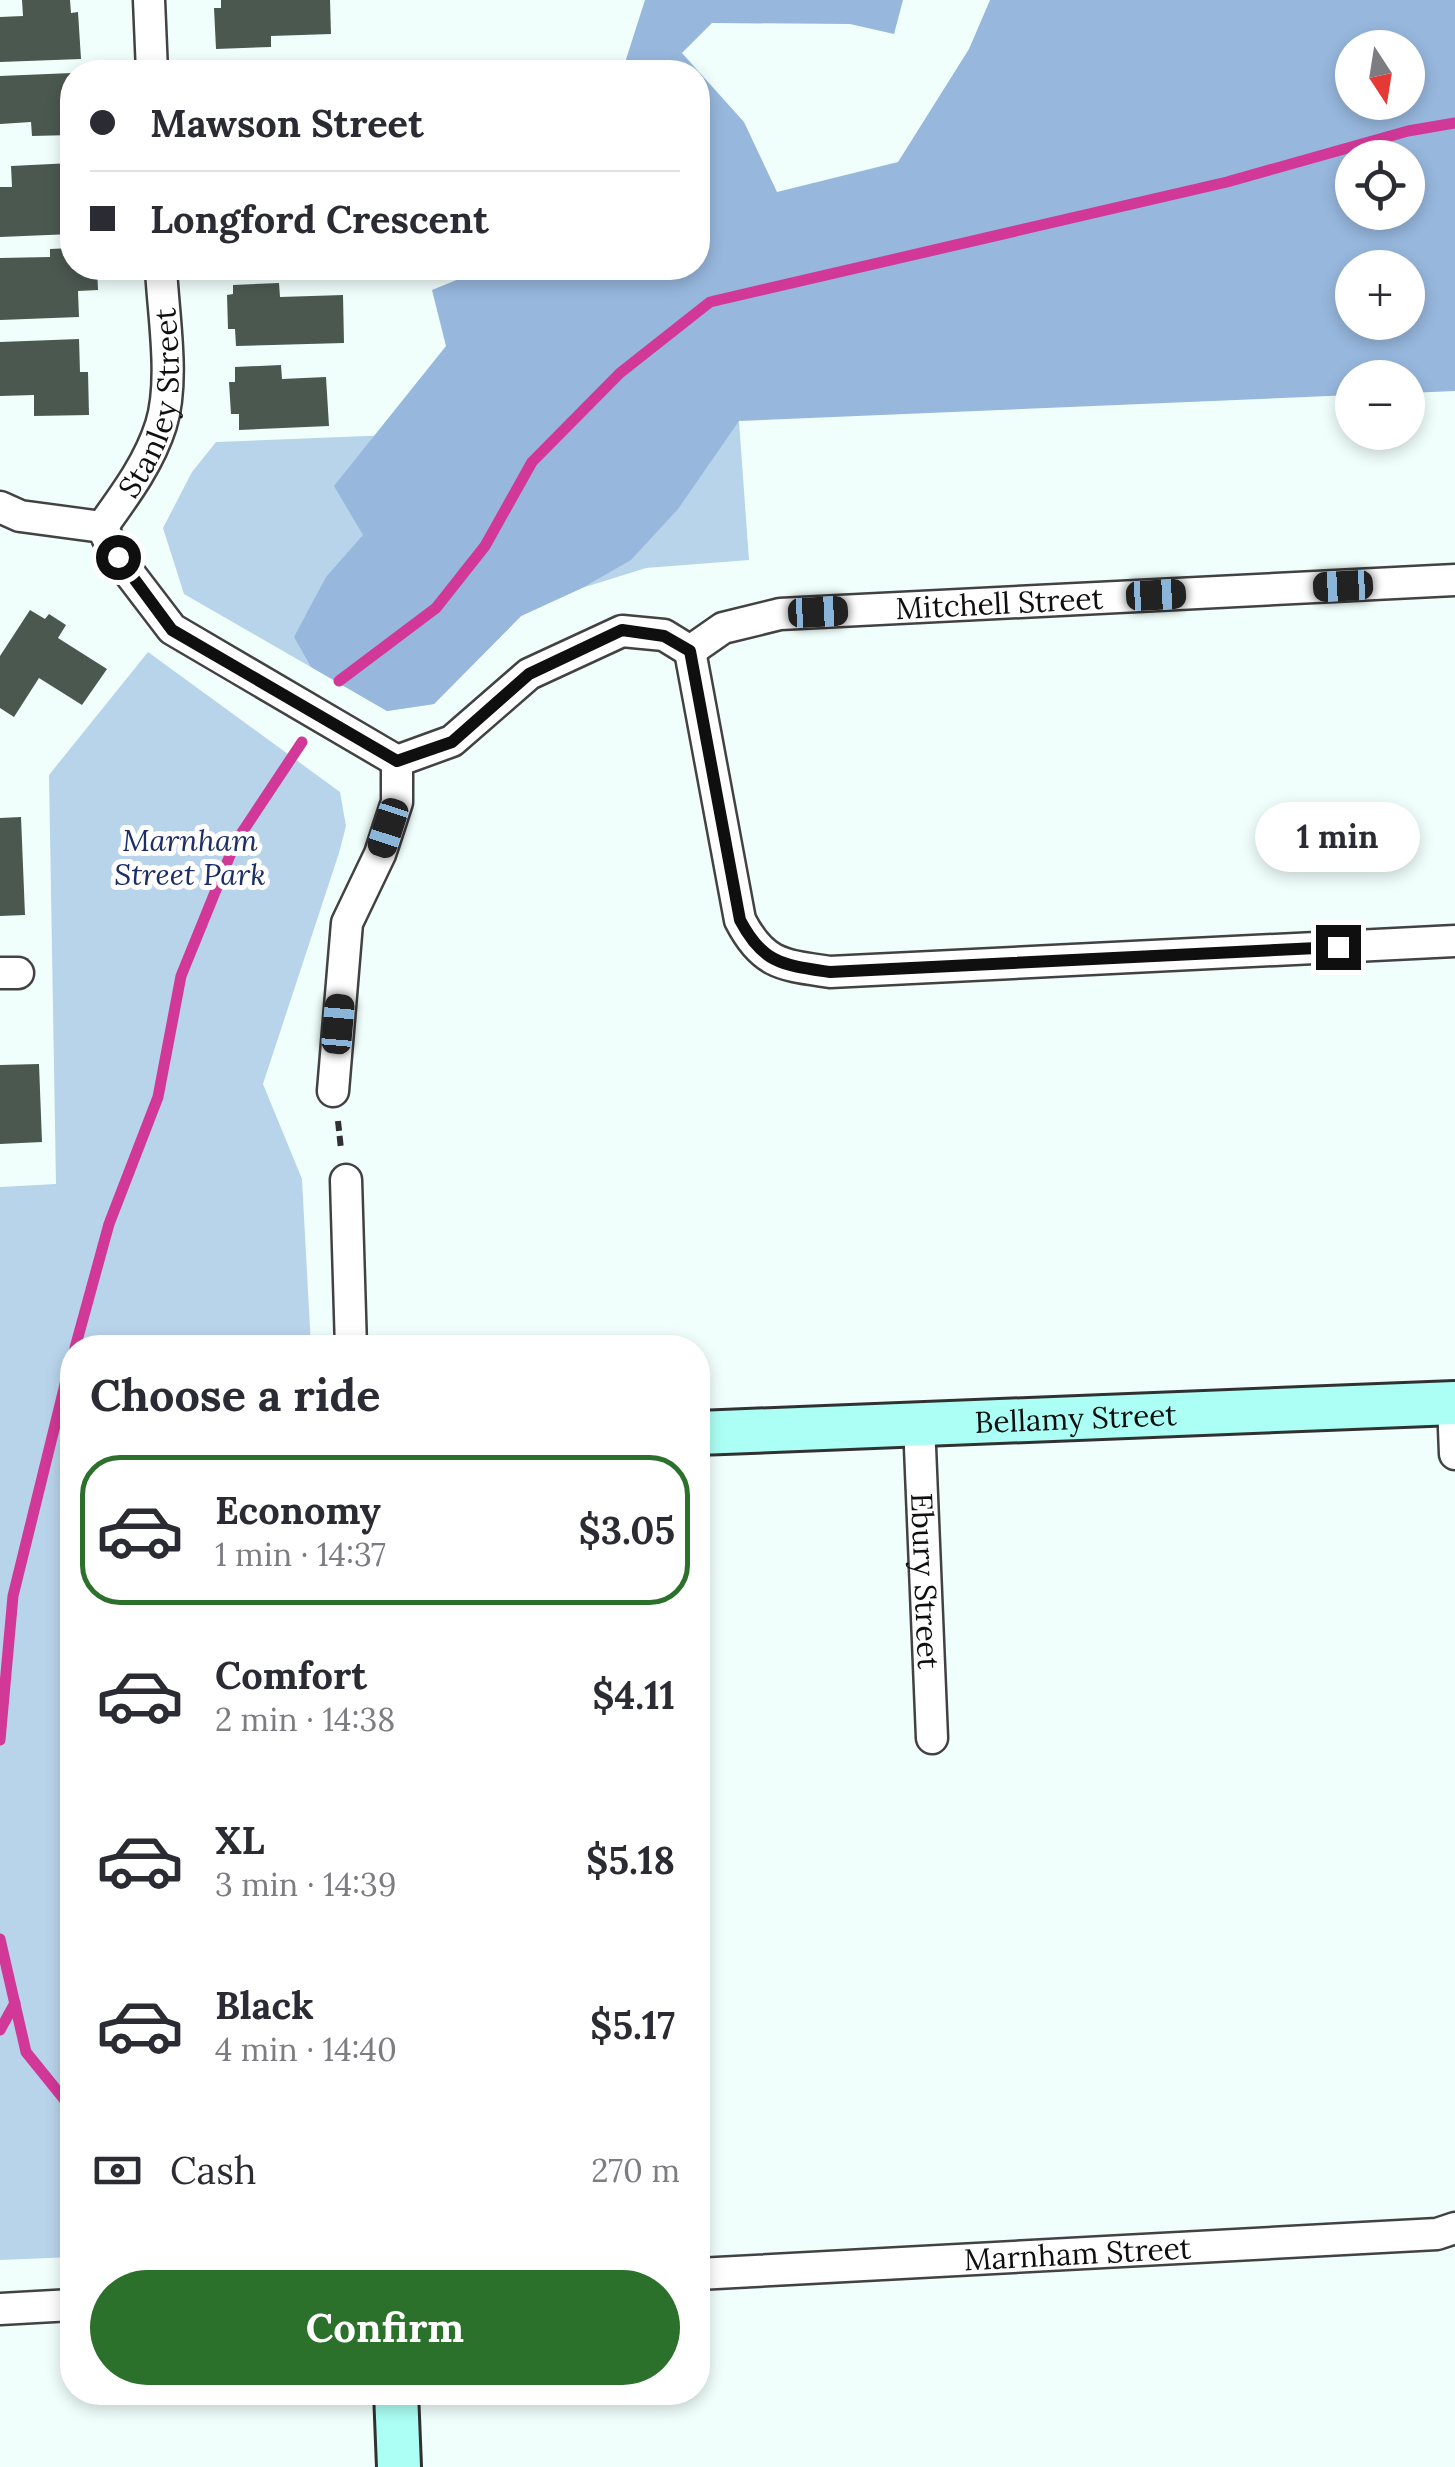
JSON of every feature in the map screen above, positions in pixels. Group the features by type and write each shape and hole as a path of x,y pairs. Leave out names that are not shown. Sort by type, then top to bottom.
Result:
{"street":[{"path":"149,0 152,60"},
{"name":"Stanley Street","path":"102,527 139,474 162,423 166,380 162,280"},
{"path":"0,507 20,516 102,527 118,557 172,630 397,761 452,742 529,674 622,630 664,636 690,651 740,920 754,947 788,966 830,972 1455,941"},
{"name":"Mitchell Street","path":"690,651 723,628 780,614 1455,580"},
{"path":"333,1090 347,923 380,854 397,802 397,761"},
{"path":"346,1180 351,1335"},
{"path":"1454,1403 1455,1454"},
{"name":"Bellamy Street","path":"710,1432 1454,1403"},
{"name":"Ebury Street","path":"919,1423 932,1738"},
{"name":"Marnham Street","path":"710,2273 1438,2234 1455,2228"},
{"path":"0,2309 60,2306"},
{"path":"397,2405 400,2467"}],"path":[{"path":"333,1090 346,1180"}],"green space":[{"path":"739,421 749,560 646,568 582,588 521,616 434,704 387,711 184,594 163,528 192,472 216,442"},
{"name":"Marnham Street Park","path":"148,652 340,792 346,826 263,1084 302,1179 310,1335 60,1335 60,2258 0,2260 0,1187 56,1184 49,775"}],"shaded area":[{"path":"645,0 903,0 894,34 850,24 712,23 682,53 688,60 626,60"},
{"path":"990,0 1455,0 1455,391 1425,392 1425,360 1335,360 1335,396 739,421 678,509 631,560 521,616 434,704 387,711 311,667 294,637 326,577 363,535 334,486 446,346 432,290 457,280 710,280 710,84 744,122 777,192 898,162 969,49"}],"building":[{"path":"22,0 70,0 71,13 78,12 81,59 0,62 0,17 23,16"},
{"path":"221,0 330,0 331,34 271,36 271,47 216,49 214,8 221,8"},
{"path":"60,74 60,135 32,136 31,122 0,124 0,76"},
{"path":"60,164 60,234 0,237 0,187 12,187 11,166"},
{"path":"50,249 60,249 60,280 98,280 98,290 78,291 79,317 0,320 0,258 50,257"},
{"path":"279,283 280,297 343,295 344,343 236,346 235,329 228,329 227,295 233,294 233,285"},
{"path":"79,339 80,372 88,372 89,415 34,416 34,395 0,396 0,342"},
{"path":"281,365 282,379 326,377 329,426 239,430 239,414 231,414 229,382 235,382 235,367"},
{"path":"30,610 45,619 49,614 66,625 58,638 107,669 82,705 39,678 14,717 0,708 0,656"},
{"path":"21,817 25,915 0,916 0,818"},
{"path":"39,1064 42,1142 0,1144 0,1065"}],"waterway":[{"path":"339,681 436,608 485,546 532,462 620,373 710,302 1227,182 1408,131 1455,123"},
{"path":"79,1335 109,1224 158,1097 181,976 235,843 302,742"},
{"path":"0,1740 13,1596 60,1405"},
{"path":"0,1939 26,2052 60,2094"},
{"path":"0,2030 15,2003"}],"route":[{"path":"118,557 172,630 397,761 452,742 529,674 622,630 664,636 690,651 740,920 754,947 788,966 830,972 1338,947"}]}
